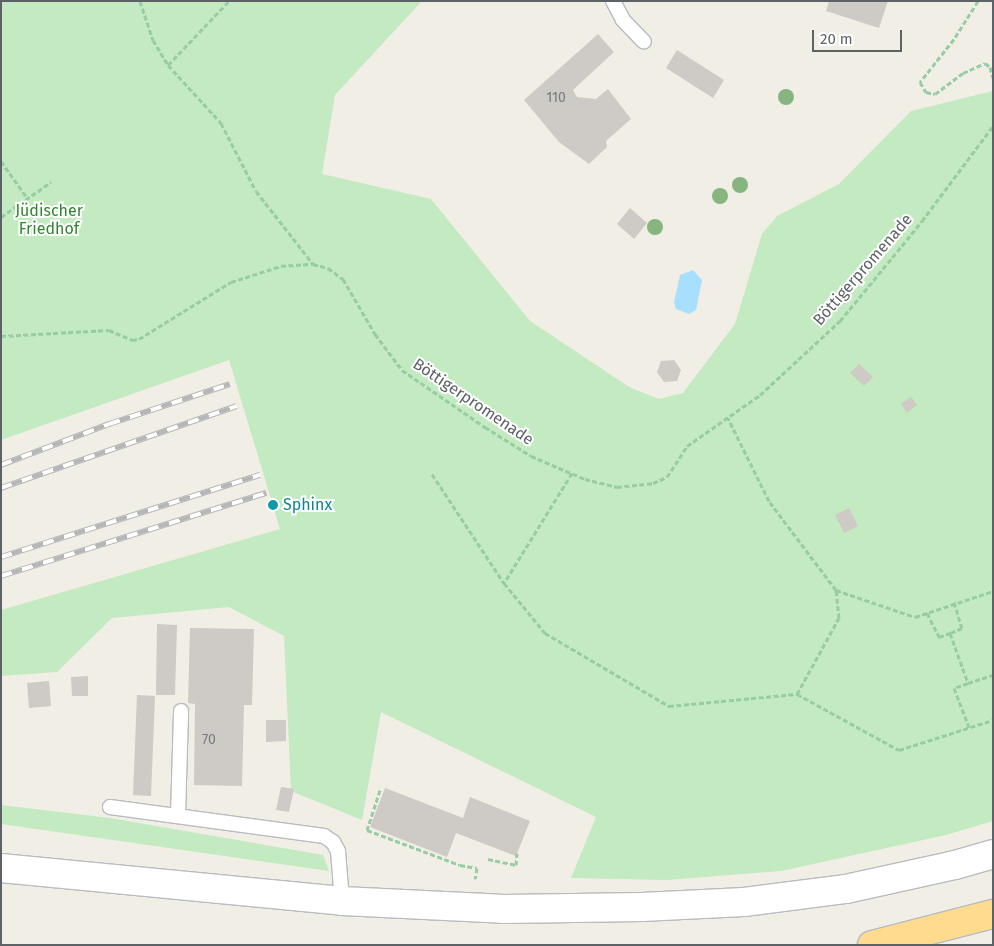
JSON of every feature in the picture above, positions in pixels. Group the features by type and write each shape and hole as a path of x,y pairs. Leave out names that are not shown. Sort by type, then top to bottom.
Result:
{"highway":[{"path":"872,945 993,914"}],"main road":[{"path":"1,868 342,901 504,909 744,902 846,889 955,865 993,854"}],"lane":[{"path":"613,1 623,20 644,42"},
{"path":"178,815 181,710"},
{"path":"110,807 324,836 333,842 338,851 342,901"}],"path":[{"path":"140,1 153,40 168,65 221,123 256,191 313,264"},
{"path":"168,65 230,1"},
{"path":"978,1 954,39 920,82 926,92 935,94 963,73 985,62 990,67 993,78"},
{"name":"Böttigerpromenade","path":"1,336 109,330 132,340 139,339 231,282 281,266 313,264 328,268 343,279 375,334 402,370 531,456 616,487 660,481 672,471 687,446 760,395 840,321 922,221 993,126"},
{"path":"1,161 28,199"},
{"path":"1,217 51,182"},
{"path":"728,418 769,501 836,590 839,618 797,694"},
{"path":"504,583 572,472"},
{"path":"432,474 504,583 545,633 669,706 797,694 899,750 993,720"},
{"path":"836,590 915,617 954,602 993,591"},
{"path":"927,613 939,637 950,633 962,628 954,602"},
{"path":"950,633 968,684"},
{"path":"969,727 954,688 993,675"},
{"path":"380,790 367,830 460,865 477,868 475,884"},
{"path":"488,860 516,866 517,853"}],"green space":[{"name":"Jüdischer Friedhof","path":"1,1 422,1 335,95 322,174 431,199 530,321 629,387 659,399 683,393 735,324 762,234 777,216 839,184 911,111 993,91 993,821 946,835 781,871 667,880 571,878 596,817 381,712 362,820 291,791 284,636 229,607 112,618 57,672 1,676 1,610 280,529 229,360 1,440"},
{"path":"1,805 110,818 323,855 329,871 1,824"}],"water":[{"path":"693,270 702,280 696,310 689,314 676,309 674,302 680,275"}],"building":[{"path":"829,1 888,1 879,28 826,11"},
{"path":"598,34 614,52 573,90 577,97 596,99 608,89 631,119 606,141 607,147 589,164 559,142 524,100"},
{"path":"677,50 724,80 713,98 666,68"},
{"path":"630,208 647,223 634,239 617,224"},
{"path":"674,360 681,370 677,381 664,382 657,372 661,361"},
{"path":"859,364 873,377 864,386 850,373"},
{"path":"911,397 917,405 907,413 901,404"},
{"path":"849,508 858,526 844,533 835,515"},
{"path":"157,624 177,625 175,695 156,695"},
{"path":"190,628 254,629 252,705 244,705 242,786 194,785 195,704 188,703"},
{"path":"88,676 88,696 72,696 71,677"},
{"path":"49,681 51,706 29,708 27,683"},
{"path":"137,695 155,696 151,796 133,795"},
{"path":"266,720 286,720 286,741 266,742"},
{"path":"281,787 294,789 289,812 276,810"},
{"path":"385,788 463,818 470,797 530,821 516,856 456,833 447,857 370,827"}],"railway":[{"path":"1,465 109,424 230,384"},
{"path":"1,488 236,406"},
{"path":"1,557 260,475"},
{"path":"1,576 266,493"}],"place":[{"name":"Sphinx","path":"273,505"}]}
